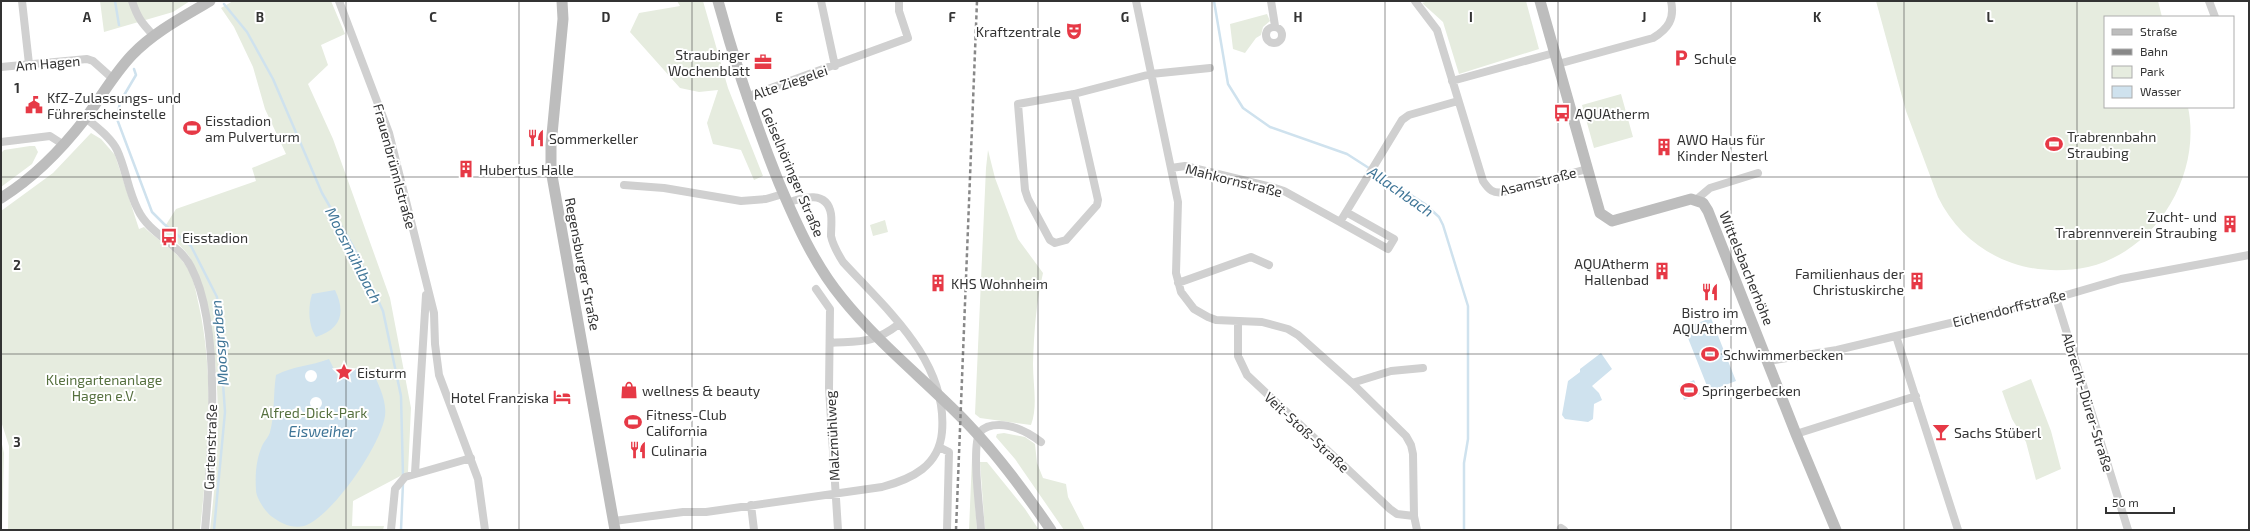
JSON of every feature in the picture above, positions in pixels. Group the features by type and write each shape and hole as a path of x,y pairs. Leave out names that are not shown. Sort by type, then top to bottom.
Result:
{"street":[{"path":"22,1 29,64"},
{"path":"132,1 138,18 154,36"},
{"path":"1,198 29,179 64,145 86,118 112,78 133,54 154,36 210,1"},
{"name":"Frauenbrünnlstraße","path":"339,1 389,134 426,288 434,313 434,344 439,375 478,479 485,530"},
{"name":"Regensburger Straße","path":"562,1 563,19 550,145 551,170 615,526"},
{"name":"Geiselhöringer Straße","path":"718,1 746,97 785,199 825,275 869,329 962,418 995,454 1028,496 1051,530"},
{"name":"Alte Ziegelei","path":"821,1 835,66"},
{"name":"Alte Ziegelei","path":"746,97 835,66 908,38 899,11 898,1"},
{"name":"Mahkornstraße","path":"1136,1 1171,168 1185,166 1272,186 1284,191 1388,249 1394,239 1346,212"},
{"path":"1271,1 1275,26"},
{"name":"Asamstraße","path":"1415,1 1437,30 1482,181 1492,192 1504,192 1586,169"},
{"path":"1540,1 1597,207 1603,217 1612,221 1684,200 1697,199 1710,188 1758,173"},
{"path":"1558,64 1653,38 1665,29 1671,22 1671,1"},
{"path":"2209,1 2215,16"},
{"path":"1452,81 1554,53"},
{"name":"Am Hagen","path":"1,67 87,59 93,61 112,78"},
{"path":"1074,94 1098,200 1097,205 1066,240 1060,244 1050,240 1028,200 1018,104 1074,94 1151,74 1210,68"},
{"path":"1340,222 1365,178 1402,120 1409,115 1458,101"},
{"name":"Gartenstraße","path":"86,118 109,139 116,150 140,214 157,234 184,256 198,281 208,329 212,389 205,530"},
{"path":"1,142 50,136 64,145"},
{"path":"1171,168 1178,202 1176,273 1178,283 1186,299 1200,313 1216,320 1262,322 1288,329 1306,341 1352,383 1406,436 1411,445 1413,454 1414,516 1417,530"},
{"path":"615,526 882,486 908,480 919,474 929,465 939,447 943,422 936,382 926,362 899,324 836,251 832,237 831,213 827,204 822,199 808,196 785,199 742,201 664,188 624,185"},
{"name":"Wittelsbacherhöhe","path":"1697,199 1703,203 1708,211 1796,434 1836,530"},
{"path":"1368,238 1374,228"},
{"name":"Eichendorffstraße","path":"1768,361 1837,350 2056,298 2121,279 2249,255"},
{"path":"1178,283 1251,257 1269,265"},
{"name":"Frauenbrünnlstraße","path":"415,473 426,288"},
{"name":"Malzmühlweg","path":"816,289 830,309 829,388 838,530"},
{"name":"Albrecht-Dürer-Straße","path":"2056,298 2128,530"},
{"name":"Veit-Stoß-Straße","path":"1238,321 1238,356 1246,375 1390,509 1397,514 1414,516"},
{"path":"830,343 868,340 882,336 899,324"},
{"path":"1896,336 1958,530"},
{"path":"1352,383 1391,370 1423,368"},
{"path":"1796,434 1916,396"},
{"path":"981,530 976,457 976,443 980,433 991,425 1002,425 1030,433 1041,442"},
{"path":"939,447 949,452 947,530"},
{"path":"391,530 395,489 402,480 415,473 459,464 471,458"},
{"path":"751,505 754,530"}],"green space":[{"path":"100,1 190,1 173,12 104,32"},
{"name":"Alfred-Dick-Park","path":"233,1 331,1 345,34 321,45 328,65 308,84 333,139 390,298 411,408 408,472 353,501 352,526 384,526 383,530 210,530 216,471 218,412 217,382 210,323 198,277 191,260 181,246 162,231 176,209 256,181 252,168 286,154 265,109 253,67 234,27 221,8"},
{"path":"677,1 703,1 728,88 763,176 754,180 741,150 713,144 707,123 718,90 699,92 680,88 630,32 639,13 680,6"},
{"path":"1429,1 1526,1 1539,49 1459,74 1443,22 1422,3"},
{"name":"Trabrennbahn Straubing","path":"1876,1 2158,1 2162,16 2104,16 2104,108 2188,108 2191,132 2188,158 2181,183 2169,206 2154,227 2135,245 2113,258 2088,267 2065,270 2042,270 2021,266 2000,258 1981,248 1965,234 1950,217 1938,197 1906,111"},
{"path":"1267,14 1270,21 1263,27 1261,35 1256,38 1245,53 1233,49 1230,24"},
{"path":"1621,94 1633,137 1594,148 1582,105"},
{"name":"Kleingartenanlage Hagen e.V.","path":"91,133 101,139 115,155 139,229 144,227 182,260 189,270 194,285 204,334 208,389 207,446 200,530 8,530 9,446 1,421 1,211 53,173"},
{"path":"35,146 38,152 32,164 1,187 1,153 4,150"},
{"path":"988,150 995,178 1018,239 1043,273 1035,329 1033,364 1035,403 1031,425 980,418 975,414"},
{"path":"885,220 888,232 873,236 870,225"},
{"path":"2031,379 2051,431 2061,469 2036,480 2026,442 2012,419 2002,391"},
{"path":"1004,433 1025,437 1035,444 1037,463 1043,478 1066,484 1068,497 1085,530 1064,530 1015,459 996,437 997,434"},
{"path":"1,440 4,453 2,530 1,530"},
{"path":"972,458 977,530 969,530"},
{"path":"980,462 987,462 1025,509 1039,530 985,530"}],"water":[{"path":"335,290 340,306 339,319 331,330 316,337 310,322 310,305 312,294"},
{"name":"Schwimmerbecken","path":"1711,318 1736,381 1709,391 1684,328"},
{"path":"1601,353 1612,369 1592,386 1599,393 1602,400 1594,404 1593,419 1588,422 1565,419 1562,415 1568,381 1580,372 1580,369"},
{"name":"Eisweiher","path":"329,359 340,381 358,368 372,370 385,404 385,416 382,429 375,444 354,478 328,509 315,520 304,526 295,527 286,525 269,514 256,493 258,457 272,425 276,375"},
{"name":"Springerbecken","path":"1694,380 1700,394 1684,400 1679,386"}],"pier":[{"path":"311,370 315,372 317,376 315,380 311,382 307,380 305,376 307,372"},
{"path":"314,397 318,397 322,403 318,409 314,409 310,405 310,401"},
{"path":"297,408 301,410 303,414 301,418 297,420 293,418 291,414 293,410"}],"waterway":[{"name":"Moosgraben","path":"115,1 119,25"},
{"name":"Allachbach","path":"1214,1 1228,84 1243,108 1270,127 1347,154 1425,204 1439,217 1443,225 1468,306 1468,439 1464,463 1464,530"},
{"name":"Moosmühlbach","path":"224,4 247,32 273,79 322,193 354,248 383,311 401,396 403,476"},
{"name":"Moosgraben","path":"134,69 136,75 120,102 117,119 152,212 191,246 217,297 225,412 214,530"},
{"name":"Moosmühlbach","path":"401,530 403,483"}],"railway":[{"path":"956,530 977,1"}],"place":[{"name":"Kraftzentrale","path":"1074,31"},
{"name":"Schule","path":"1681,58"},
{"name":"Straubinger Wochenblatt","path":"763,62"},
{"name":"KfZ-Zulassungs- und Führerscheinstelle","path":"34,105"},
{"name":"AQUAtherm","path":"1562,113"},
{"name":"Eisstadion am Pulverturm","path":"192,128"},
{"name":"Sommerkeller","path":"536,138"},
{"name":"Trabrennbahn Straubing","path":"2054,144"},
{"name":"AWO Haus für Kinder Nesterl","path":"1664,147"},
{"name":"Hubertus Halle","path":"466,169"},
{"name":"Zucht- und Trabrennverein Straubing","path":"2230,224"},
{"name":"Eisstadion","path":"169,237"},
{"name":"AQUAtherm Hallenbad","path":"1662,271"},
{"name":"Familienhaus der Christuskirche","path":"1917,281"},
{"name":"KHS Wohnheim","path":"938,283"},
{"name":"Bistro im AQUAtherm","path":"1710,292"},
{"name":"Schwimmerbecken","path":"1710,354"},
{"name":"Eisturm","path":"344,372"},
{"name":"wellness & beauty","path":"629,390"},
{"name":"Springerbecken","path":"1689,390"},
{"name":"Hotel Franziska","path":"562,397"},
{"name":"Fitness-Club California","path":"633,422"},
{"name":"Sachs Stüberl","path":"1941,432"},
{"name":"Culinaria","path":"638,450"}]}
